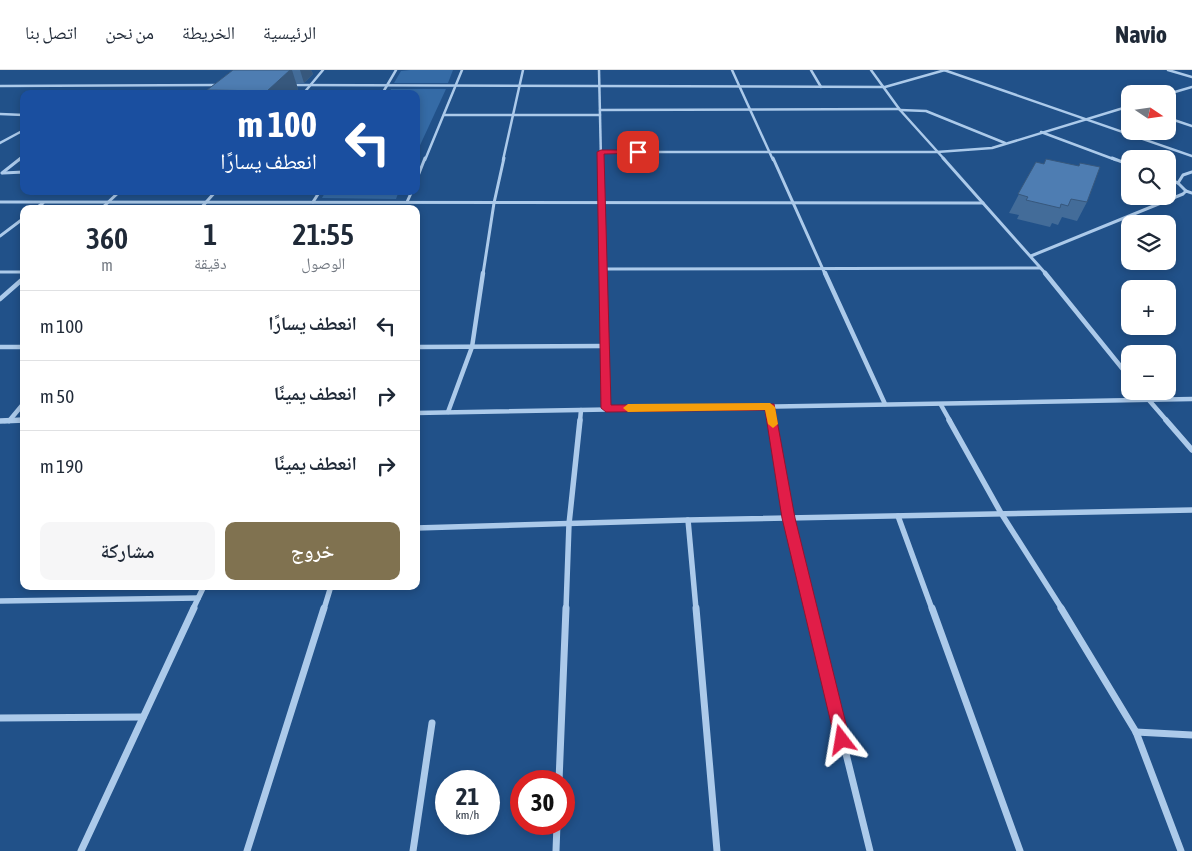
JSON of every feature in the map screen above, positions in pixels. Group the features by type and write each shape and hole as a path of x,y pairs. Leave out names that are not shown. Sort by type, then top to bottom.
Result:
{"street":[{"path":"307,90 324,70"},
{"path":"384,90 396,70"},
{"path":"420,172 462,70"},
{"path":"448,412 472,347 494,203 523,70"},
{"path":"599,70 606,408"},
{"path":"732,70 794,203 820,268 885,404"},
{"path":"811,70 822,87"},
{"path":"871,70 885,87 899,110 1031,256 1121,367"},
{"path":"283,85 885,87 944,70 1192,156"},
{"path":"1168,70 1192,77"},
{"path":"0,86 227,85"},
{"path":"1176,92 1192,87"},
{"path":"600,110 913,109 926,111 1006,143"},
{"path":"601,152 937,152 982,150 1121,109"},
{"path":"0,114 20,115"},
{"path":"444,115 600,115"},
{"path":"1176,121 1192,126"},
{"path":"0,143 20,132"},
{"path":"1041,132 1121,162"},
{"path":"1,172 20,159"},
{"path":"1,172 20,172"},
{"path":"1192,172 1183,176 1178,183 1186,191 1192,193"},
{"path":"1031,256 1183,194 1186,191"},
{"path":"105,205 116,195"},
{"path":"204,205 213,195"},
{"path":"313,202 317,195"},
{"path":"407,202 410,195"},
{"path":"0,202 983,203"},
{"path":"40,205 44,202"},
{"path":"0,236 20,221"},
{"path":"603,269 1040,268"},
{"path":"0,272 20,272"},
{"path":"0,300 20,282"},
{"path":"420,347 604,346"},
{"path":"0,347 20,347"},
{"path":"1176,399 1192,399"},
{"path":"420,413 606,408 1148,400 1192,450"},
{"path":"941,404 1001,513 1083,642 1136,732 1181,851"},
{"path":"770,407 788,518 870,851"},
{"path":"8,421 20,408"},
{"path":"559,770 570,524 581,410"},
{"path":"0,421 20,420"},
{"path":"420,528 688,520 1192,510"},
{"path":"898,516 1020,851"},
{"path":"688,520 716,851"},
{"path":"81,851 202,590"},
{"path":"247,851 330,590"},
{"path":"0,601 198,598"},
{"path":"0,718 143,716"},
{"path":"412,851 432,722"},
{"path":"1136,732 1192,735"},
{"path":"556,851 557,835"}],"shaded area":[{"path":"453,70 448,83 394,83 401,71"},
{"path":"446,89 420,145 420,90 390,90"},
{"path":"324,195 398,195 396,199 322,198"}],"building":[{"path":"233,70 290,70 268,90 207,90"},
{"path":"1046,159 1079,166 1080,163 1100,167 1087,202 1071,199 1068,206 1061,204 1060,208 1026,200 1028,197 1018,194 1036,162 1044,164"}],"slow traffic":[{"path":"628,408 770,407 773,424"}],"route":[{"path":"638,152 601,152 606,408 770,407 788,518 842,740"}]}
